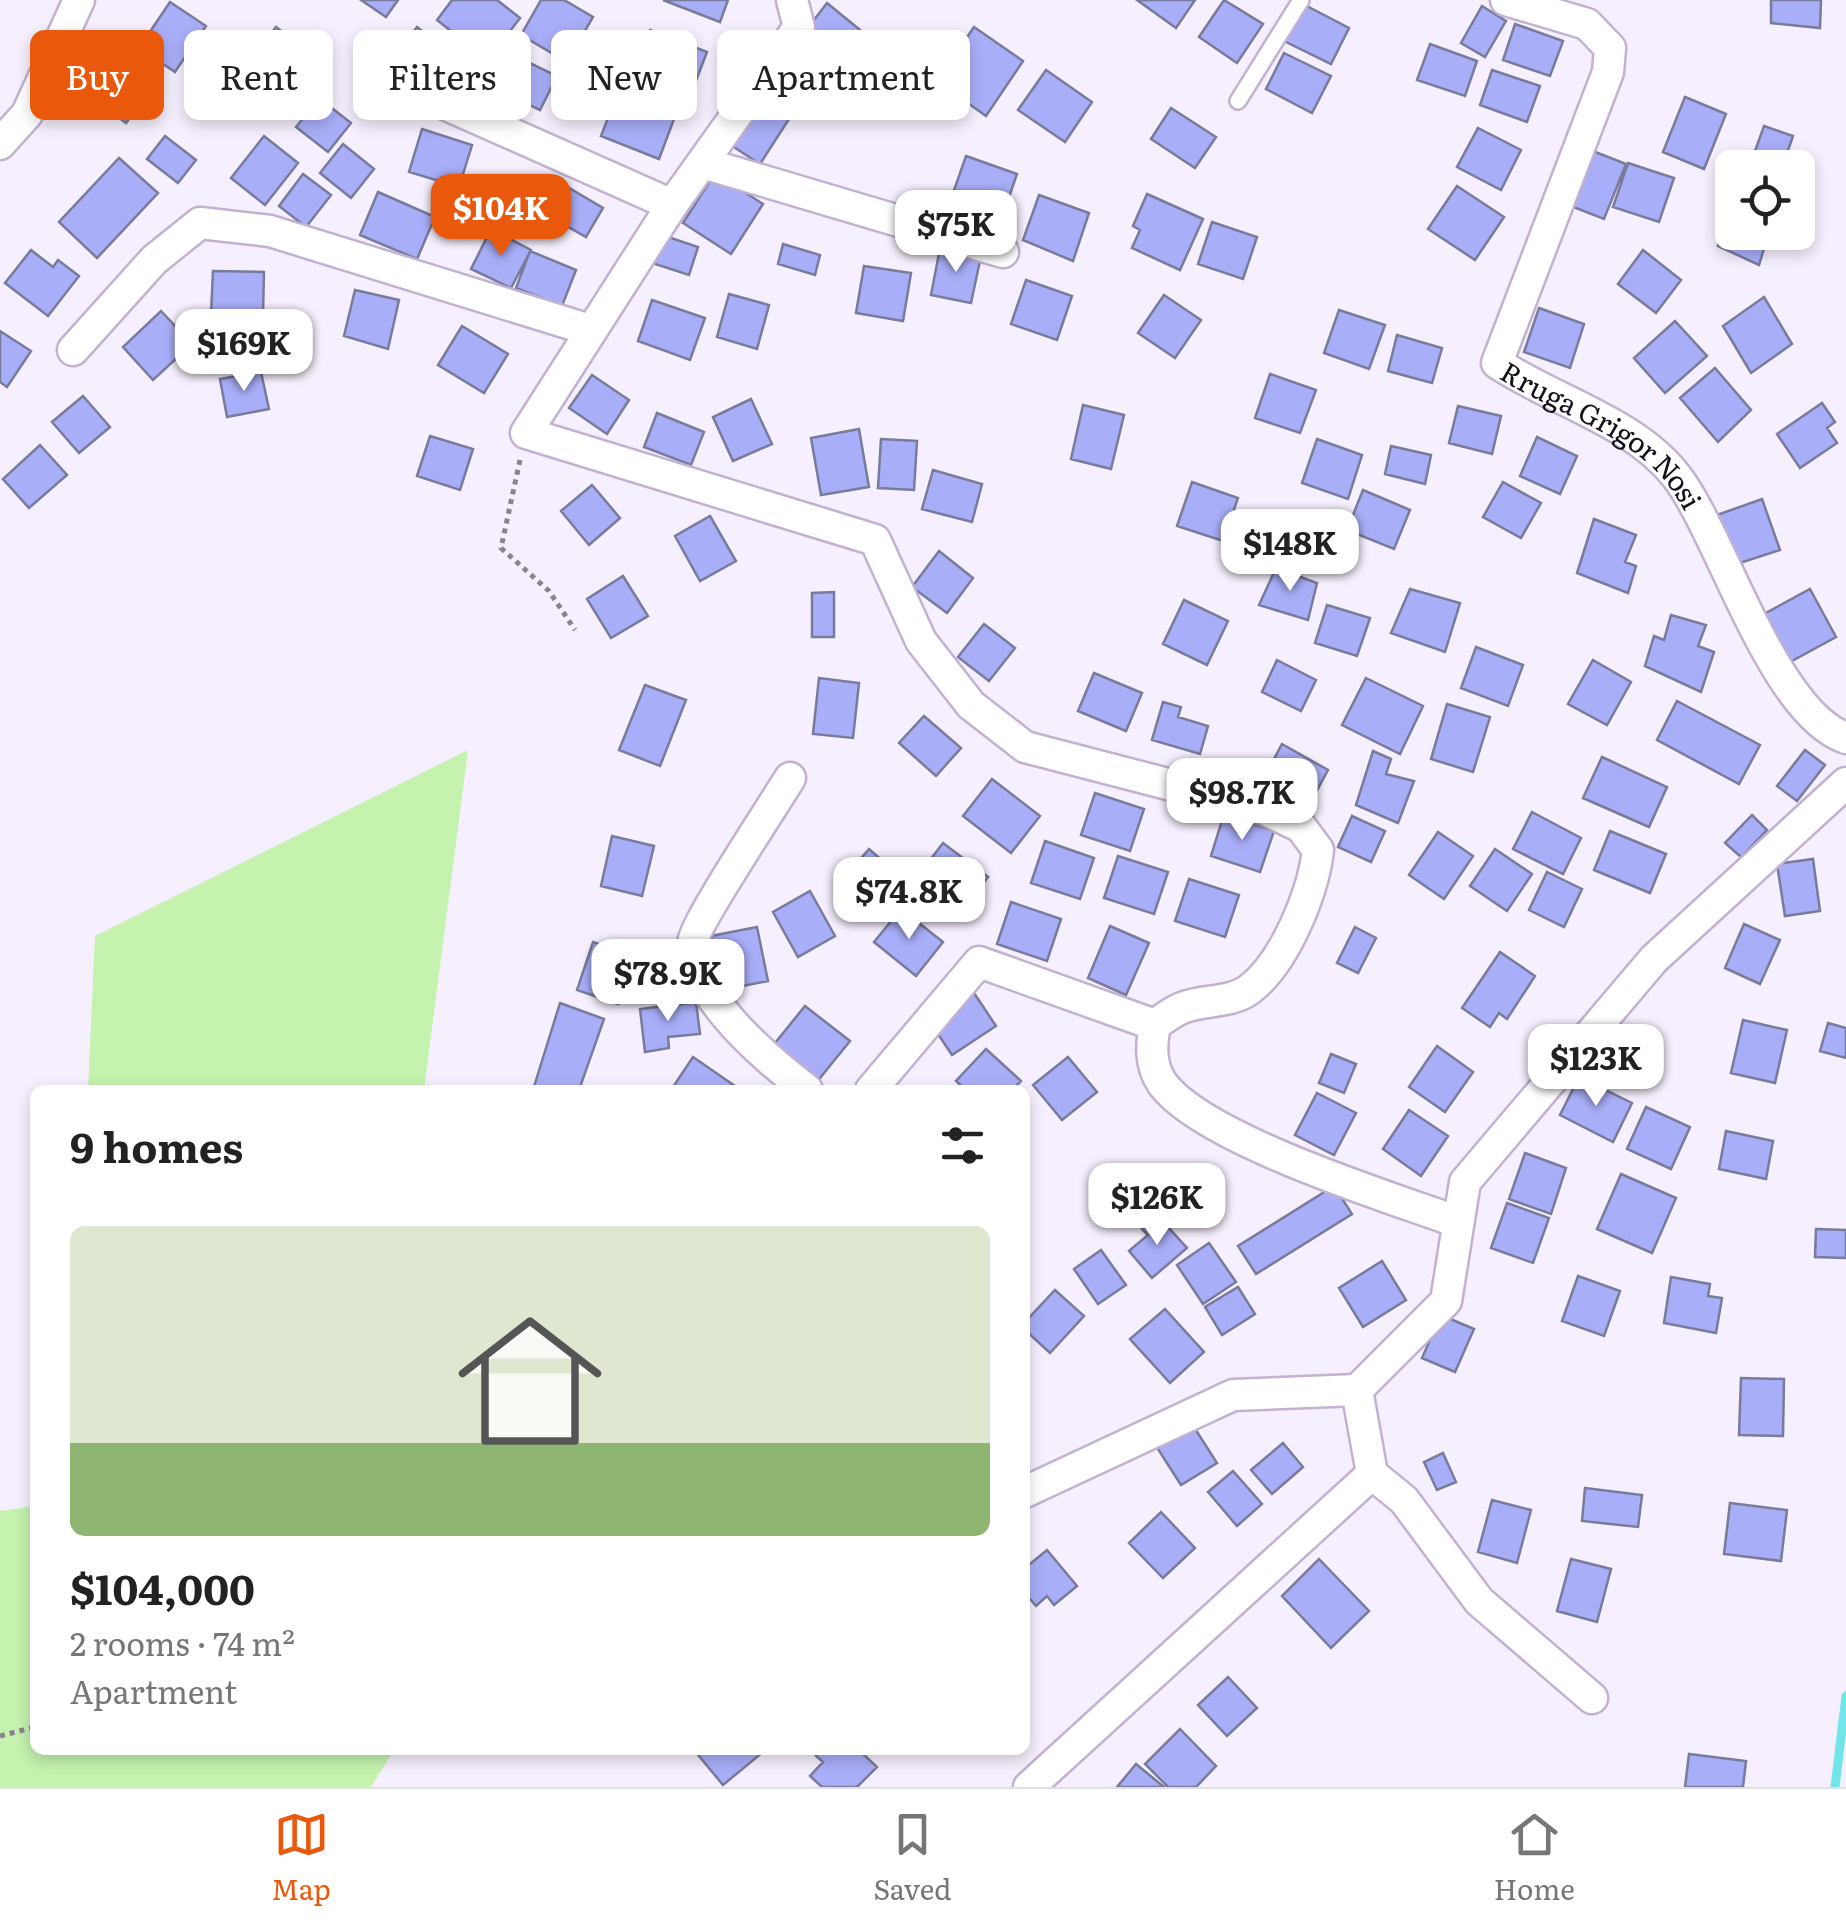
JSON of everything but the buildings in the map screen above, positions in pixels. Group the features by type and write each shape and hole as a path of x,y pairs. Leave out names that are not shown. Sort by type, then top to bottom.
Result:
{"street":[{"path":"0,144 27,114 79,0"},
{"path":"792,0 799,27 672,205 526,432 875,540 921,641 972,705 1025,747 1264,809 1300,826 1318,850 1314,880 1302,912 1264,974 1249,990 1222,1001 1184,1007 1155,1025 1150,1051 1161,1082 1188,1108 1272,1153 1458,1222"},
{"name":"Rruga Grigor Nosi","path":"1506,0 1563,7 1610,48 1608,72 1497,363 1538,390 1642,440 1678,478 1758,637 1799,696 1833,734 1846,738"},
{"path":"481,120 672,205"},
{"path":"703,163 1002,252"},
{"path":"73,350 154,260 200,223 270,231 590,330"},
{"path":"790,778 692,939 695,973 727,1015 801,1085"},
{"path":"1030,1490 1233,1394 1357,1390 1446,1301 1465,1182 1654,958 1846,782"},
{"path":"875,1085 978,962 1155,1025"},
{"path":"1357,1390 1372,1474 1404,1500 1479,1601 1592,1698"},
{"path":"1028,1787 1372,1474"}],"lane":[{"path":"1238,101 1301,0"}],"path":[{"path":"526,432 501,548 549,591 576,630"},
{"path":"0,1736 30,1728"}],"green space":[{"path":"468,750 425,1085 88,1085 95,936"},
{"path":"30,1507 30,1755 391,1755 371,1787 0,1787 0,1511"}],"waterway":[{"path":"1835,1787 1846,1696"}]}
